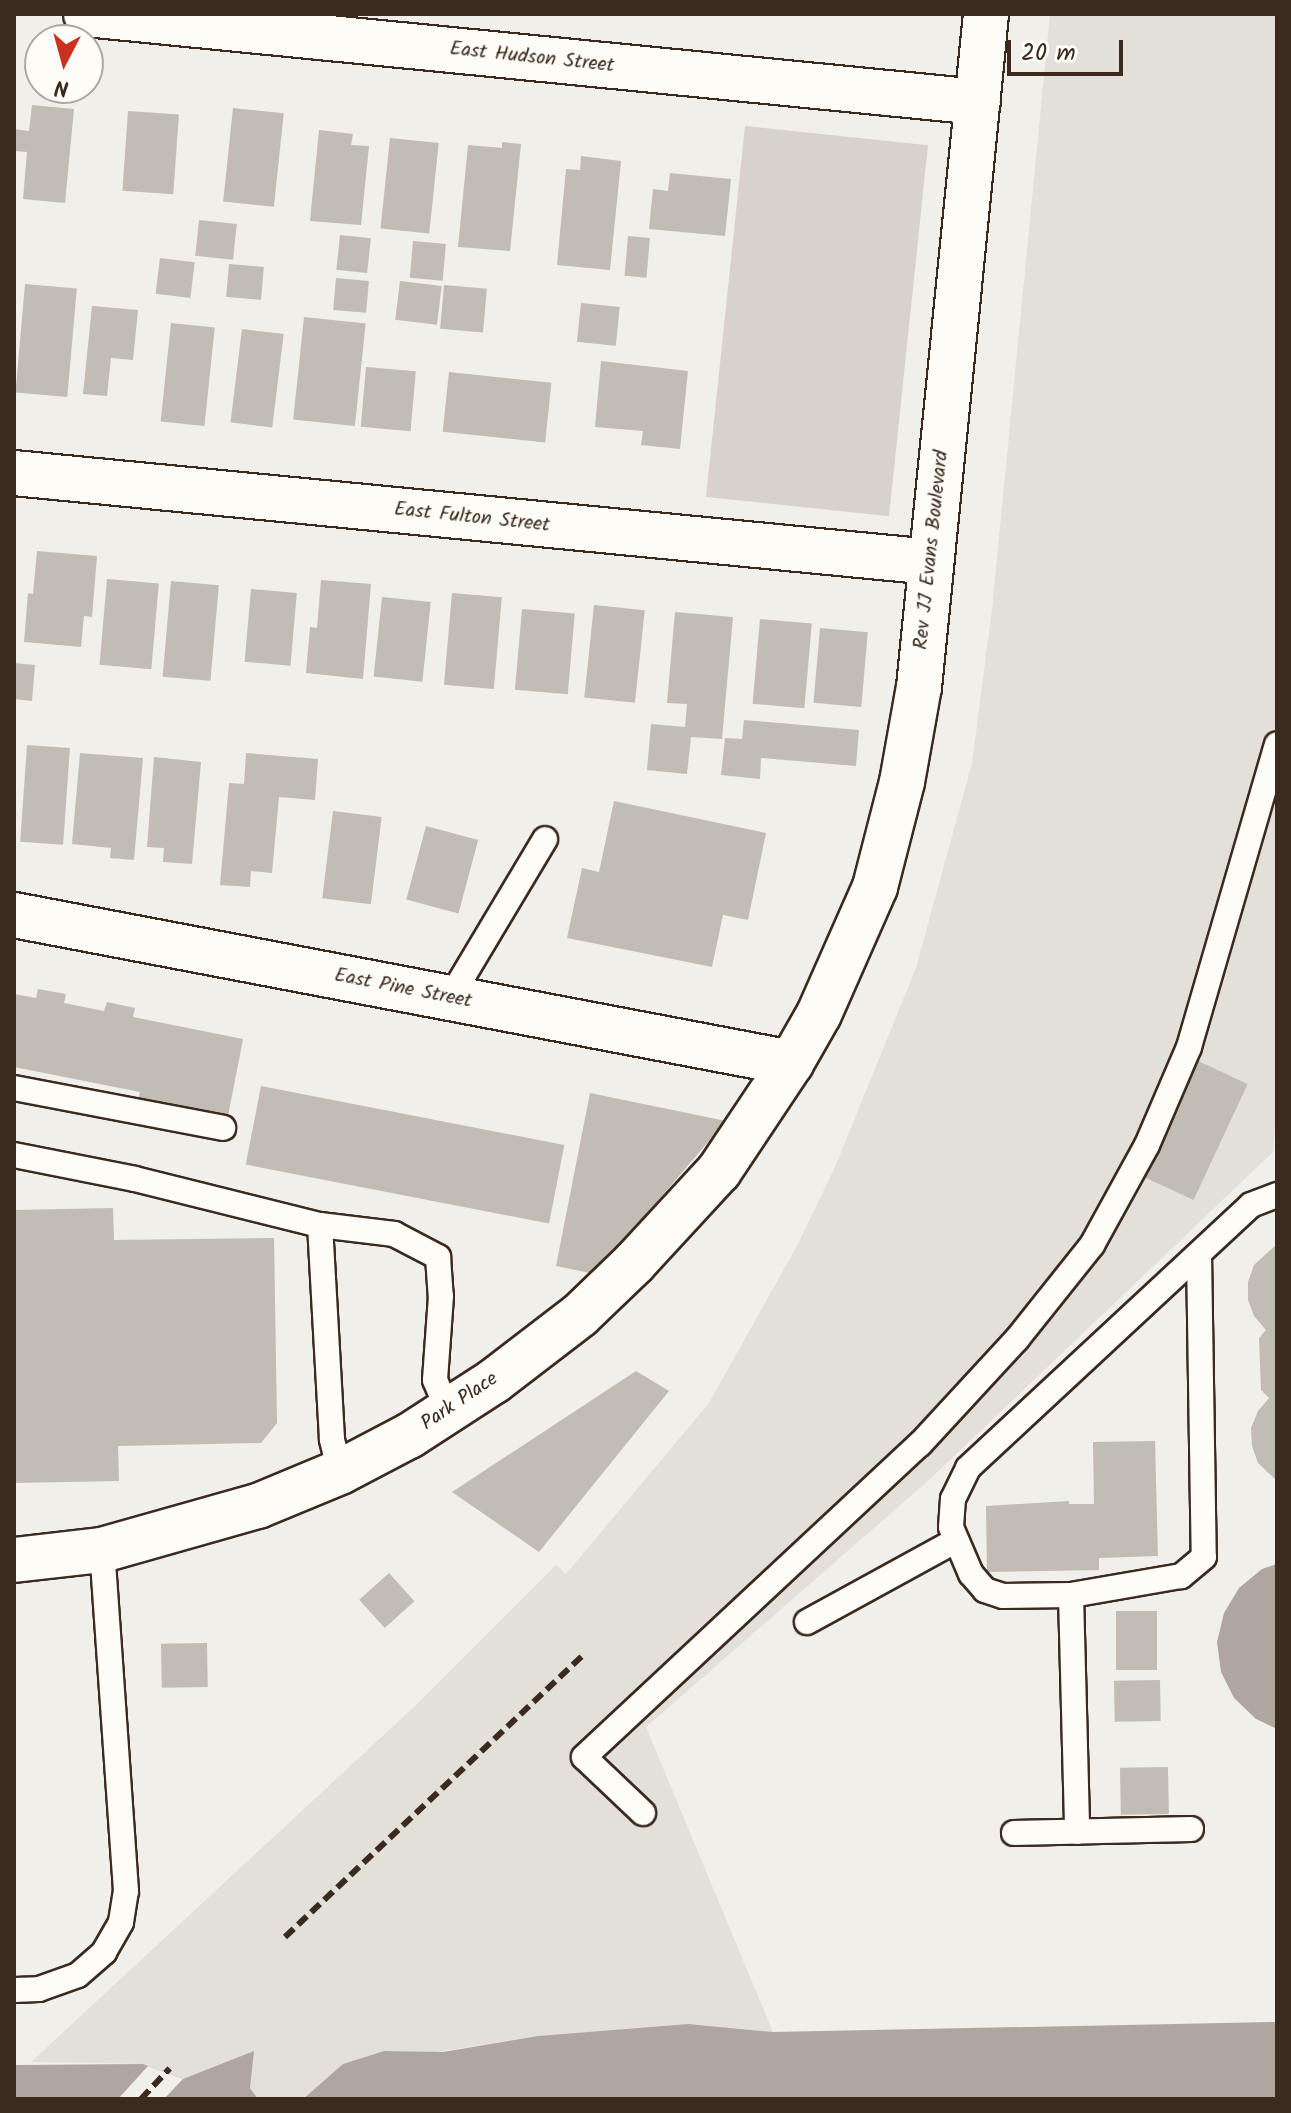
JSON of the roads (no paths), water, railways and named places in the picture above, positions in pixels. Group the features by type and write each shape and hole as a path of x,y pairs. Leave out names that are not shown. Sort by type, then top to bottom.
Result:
{"street":[{"name":"East Hudson Street","path":"86,14 978,102"},
{"name":"Rev JJ Evans Boulevard","path":"791,1063 856,935 889,840 919,687 986,14"},
{"name":"East Fulton Street","path":"14,473 931,562"},
{"name":"East Pine Street","path":"14,915 791,1063"},
{"name":"Park Place","path":"14,1560 102,1550 258,1506 340,1472 409,1436 494,1381 580,1315 635,1262 719,1171 791,1063"}],"lane":[{"path":"643,1813 584,1757 622,1718 920,1444 1017,1339 1092,1245 1147,1145 1189,1047 1277,745"},
{"path":"450,998 545,839"},
{"path":"14,1088 223,1128"},
{"path":"14,1155 135,1179 320,1225 394,1234 438,1257 441,1296 435,1380 448,1410"},
{"path":"1199,1254 1204,1557 1181,1576 1071,1595 994,1594 977,1583 955,1541 951,1513 959,1484 968,1468 1251,1205 1277,1195"},
{"path":"320,1225 332,1439 340,1472"},
{"path":"807,1622 955,1541"},
{"path":"14,1990 39,1989 78,1975 104,1952 121,1922 126,1891 102,1550"},
{"path":"1071,1595 1077,1832"},
{"path":"1014,1833 1191,1829"}],"railway":[{"path":"285,1937 584,1654"},
{"path":"141,2099 170,2068"}]}
